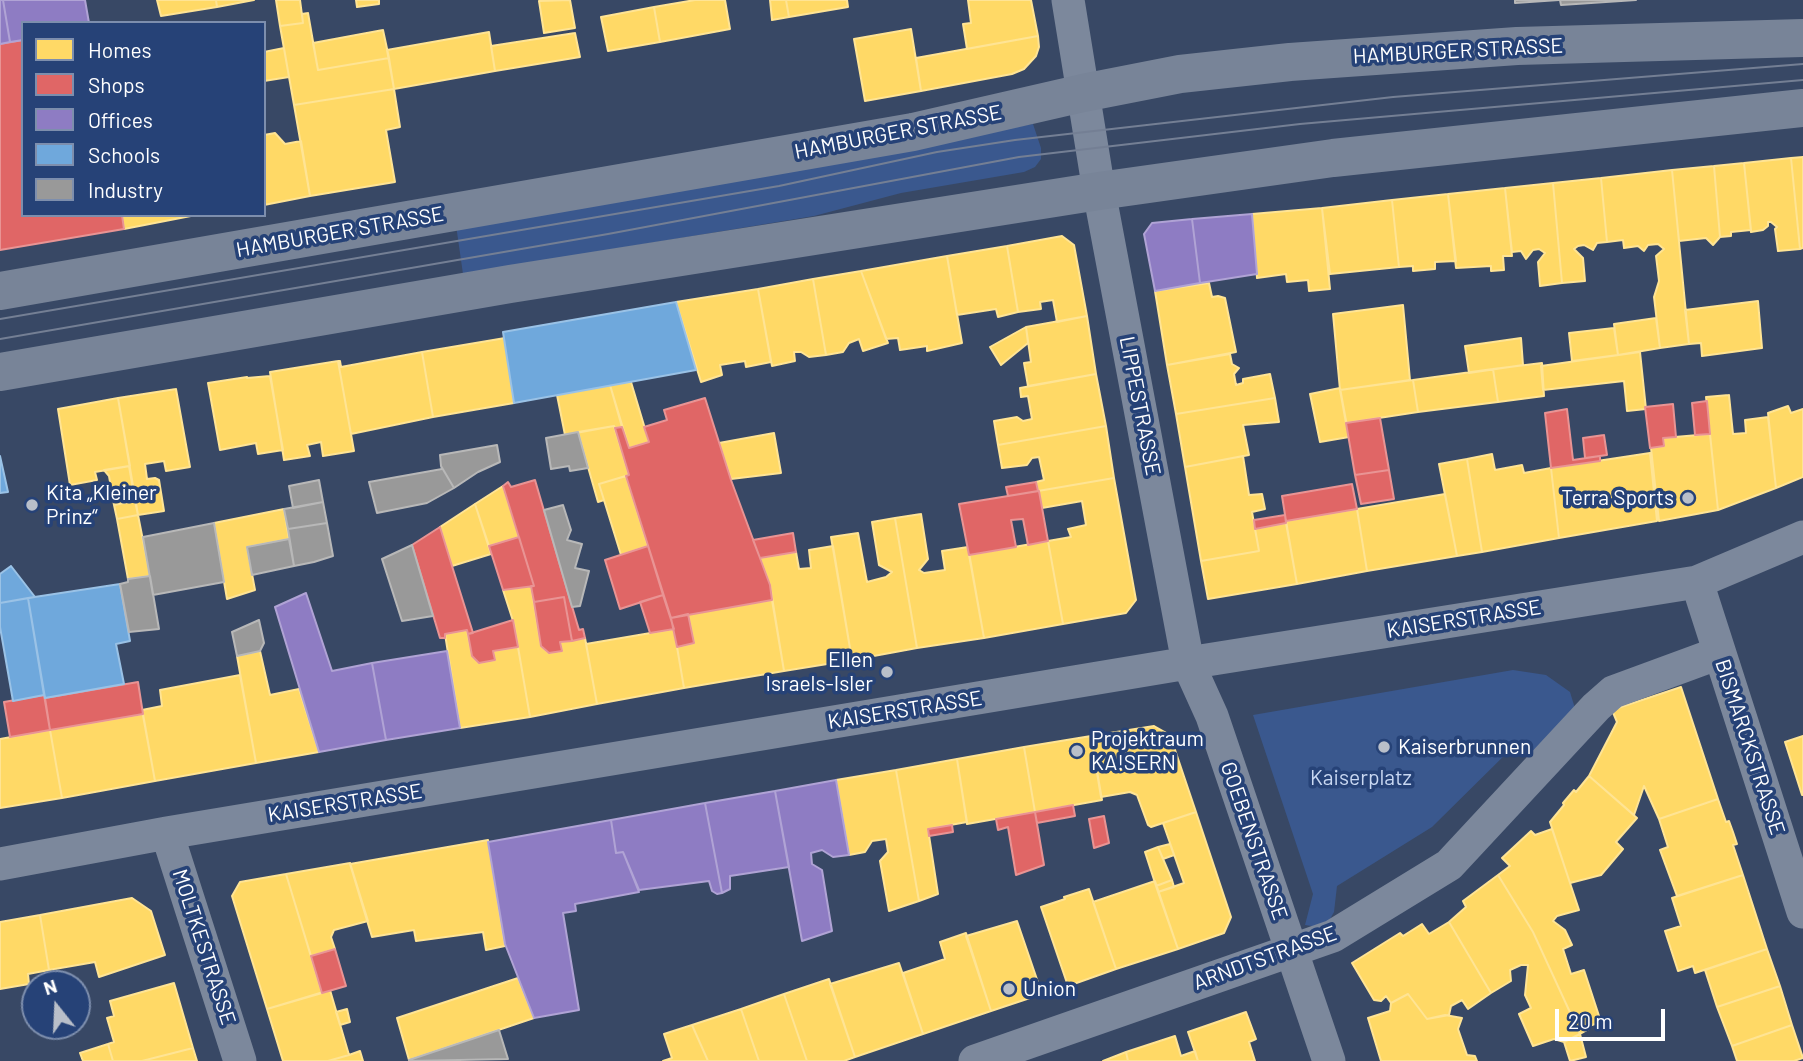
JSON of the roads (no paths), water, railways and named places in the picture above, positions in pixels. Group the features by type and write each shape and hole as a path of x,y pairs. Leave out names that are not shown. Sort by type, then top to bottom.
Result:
{"main road":[{"name":"HAMBURGER STRASSE","path":"0,291 913,132 1180,74 1345,58 1517,46 1803,38"},
{"path":"0,372 559,276 1099,191 1333,158 1803,108"}],"street":[{"name":"LIPPESTRASSE","path":"1068,0 1099,191 1188,663"},
{"name":"KAISERSTRASSE","path":"0,864 167,833 1188,663 1698,582 1803,537"},
{"name":"BISMARCKSTRASSE","path":"1698,582 1803,912"},
{"name":"ARNDTSTRASSE","path":"975,1061 1333,936 1448,865 1613,692 1719,653"},
{"name":"GOEBENSTRASSE","path":"1188,663 1212,716 1329,1061"},
{"name":"MOLTKESTRASSE","path":"167,833 240,1061"}],"tram line":[{"path":"0,319 779,186 937,152 1015,140 1393,97 1803,64"},
{"path":"0,339 608,234 1019,157 1300,124 1803,80"}],"place":[{"name":"Terra Sports","path":"1688,498"},
{"name":"Kita „Kleiner Prinz“","path":"32,505"},
{"name":"Ellen Israels-Isler","path":"887,672"},
{"name":"Kaiserbrunnen","path":"1384,747"},
{"name":"Projektraum KA!SERN","path":"1077,751"},
{"name":"Union","path":"1009,989"}],"park label":[{"name":"Kaiserplatz","path":"1361,778"}]}
